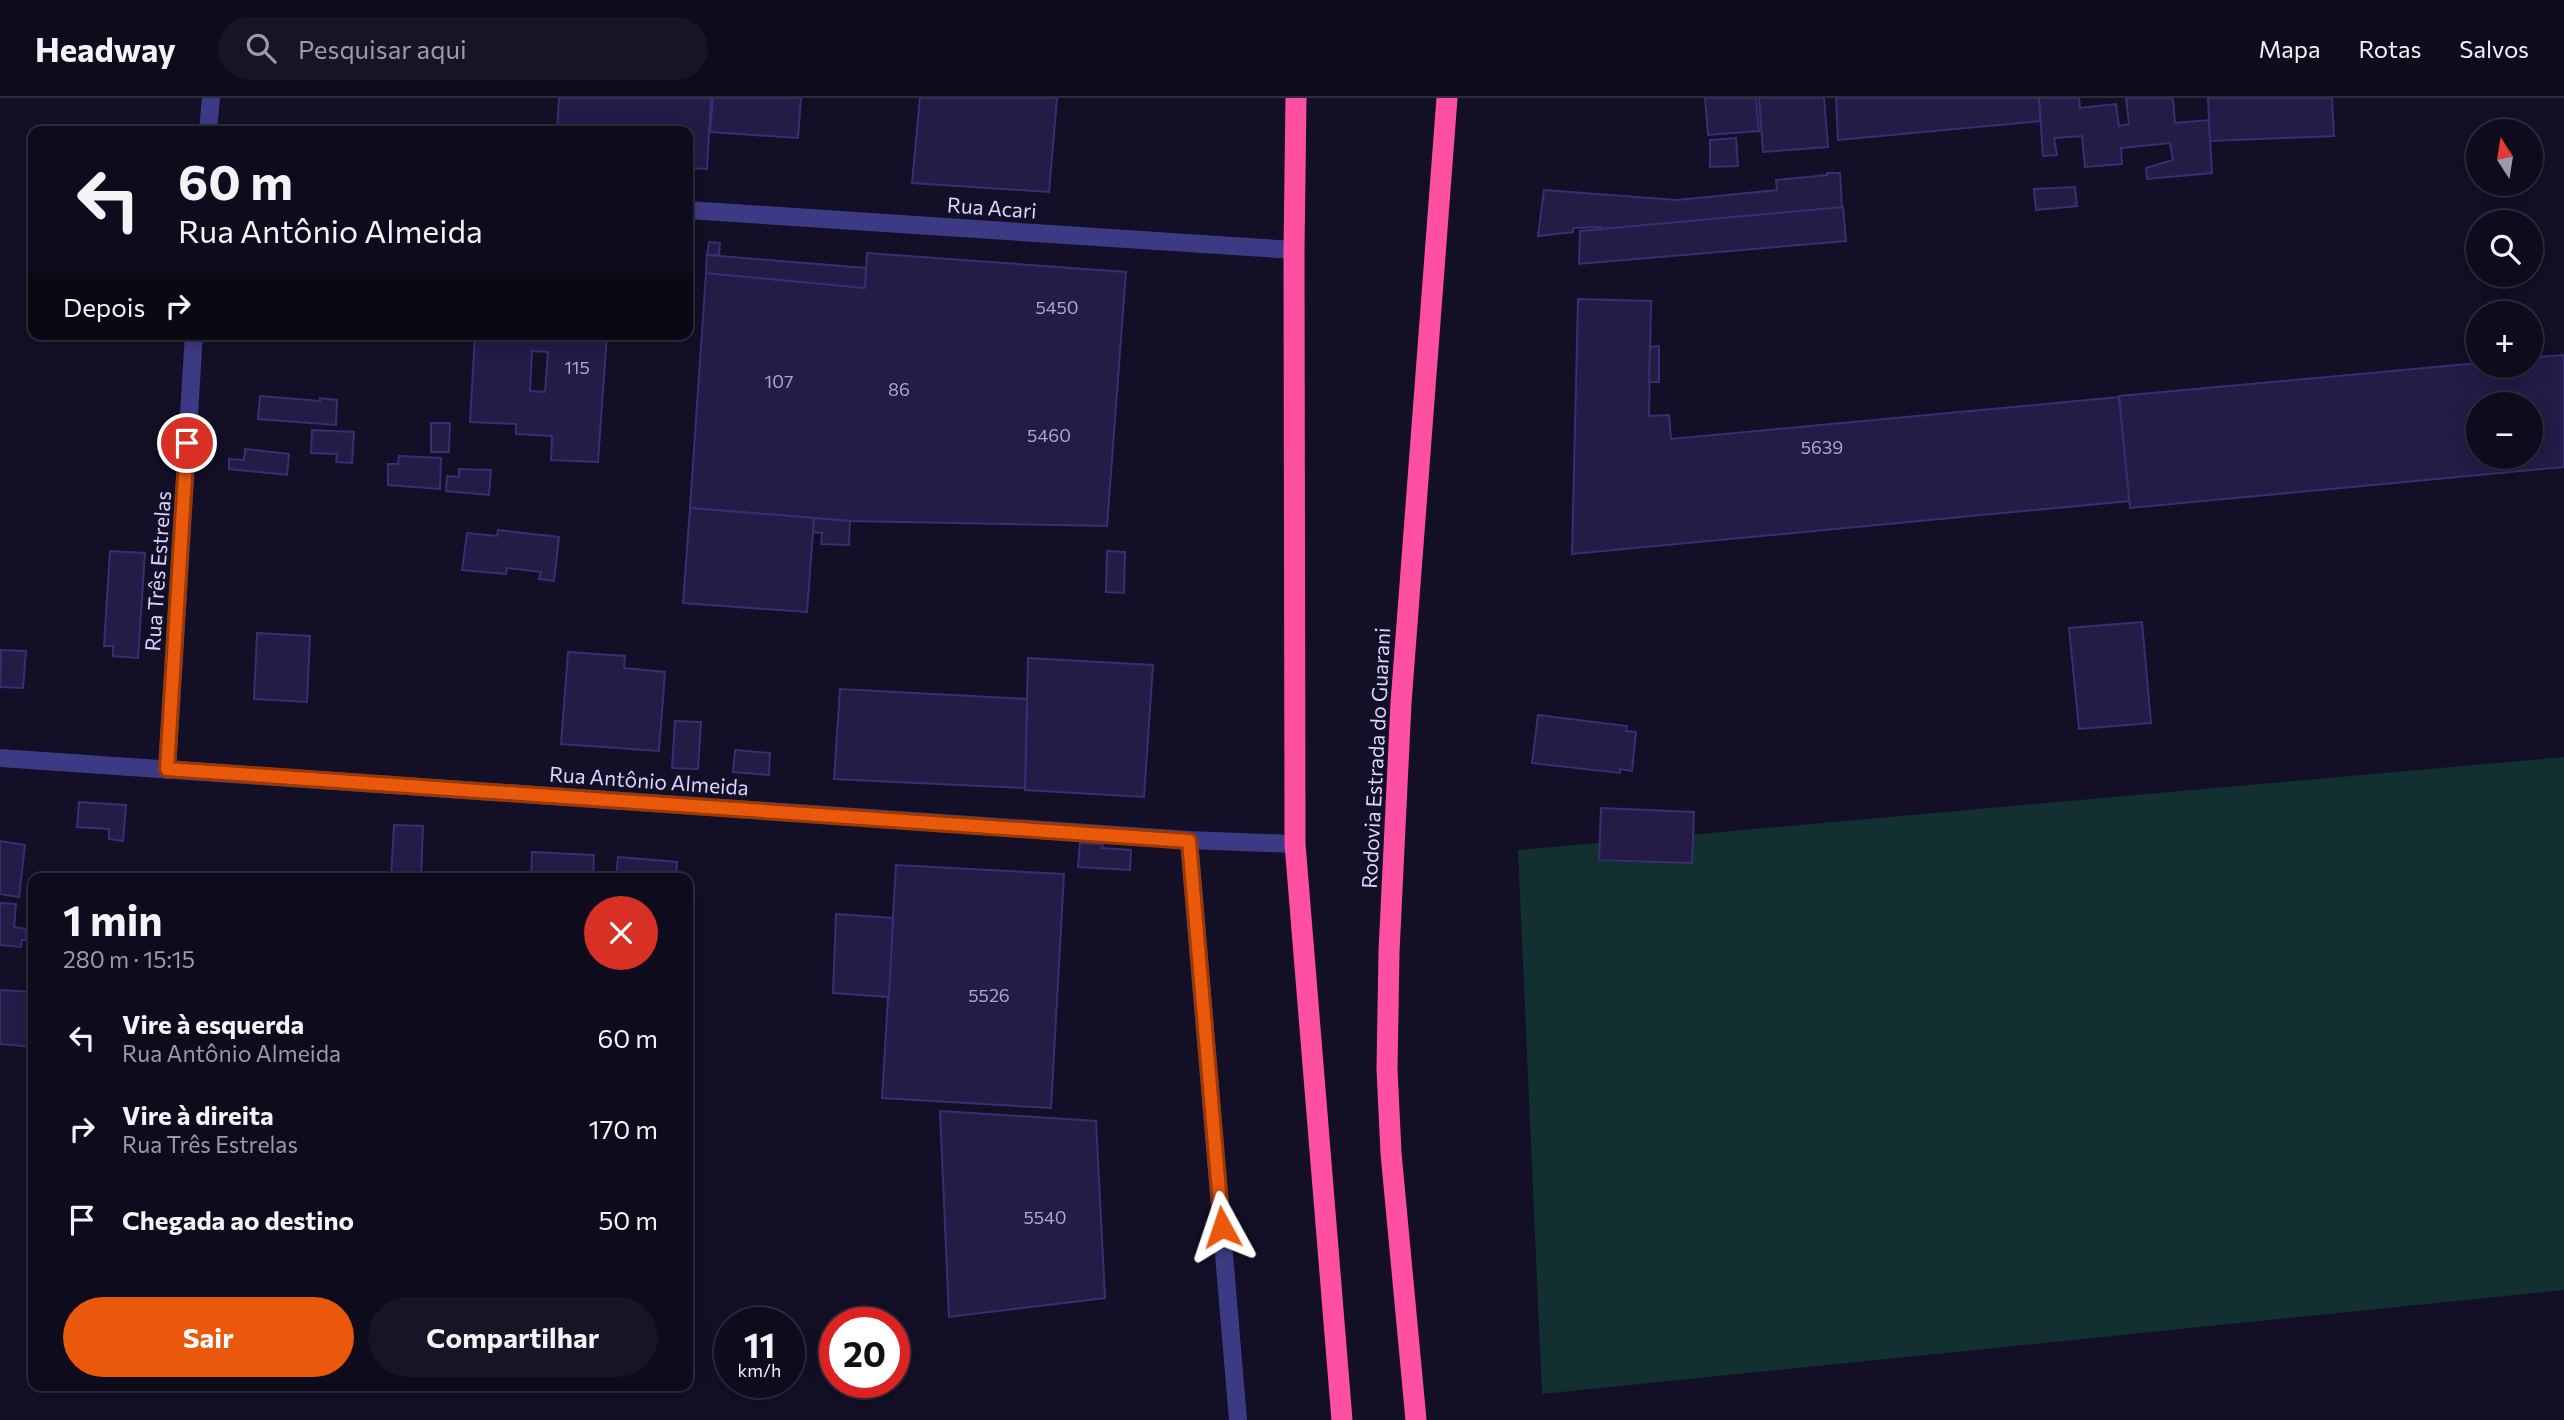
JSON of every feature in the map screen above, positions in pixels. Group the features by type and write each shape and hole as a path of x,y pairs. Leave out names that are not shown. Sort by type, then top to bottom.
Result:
{"highway":[{"name":"Rodovia Estrada do Guarani","path":"1416,1420 1391,1153 1387,1069 1389,952 1401,703 1447,98"},
{"path":"1296,108 1295,844 1342,1420"}],"street":[{"path":"208,126 211,98"},
{"name":"Rua Acari","path":"693,210 1294,250"},
{"name":"Rua Três Estrelas","path":"167,769 194,340"},
{"name":"Rua Antônio Almeida","path":"0,758 1189,841 1295,844"},
{"path":"1189,841 1238,1420"}],"green space":[{"path":"2564,757 2564,1290 1542,1394 1518,850"}],"building":[{"path":"559,98 711,98 707,169 693,168 693,126 557,126"},
{"path":"713,98 801,98 798,138 710,132"},
{"path":"920,98 1057,98 1049,192 912,183"},
{"path":"1705,98 1756,98 1759,131 1708,135"},
{"path":"1759,98 1824,98 1828,147 1763,152"},
{"path":"1836,98 2039,98 2041,121 1838,140"},
{"path":"2039,98 2079,98 2080,108 2116,104 2119,126 2129,124 2126,98 2173,98 2175,123 2209,120 2212,173 2147,179 2146,168 2173,160 2170,143 2121,148 2122,164 2085,167 2082,136 2054,138 2057,155 2043,156"},
{"path":"2208,98 2332,98 2334,136 2210,141"},
{"path":"1736,138 1738,166 1710,167 1710,140"},
{"path":"1840,173 1842,208 1601,230 1601,227 1573,228 1573,232 1538,236 1544,190 1677,200 1777,190 1776,180"},
{"path":"2075,187 2077,206 2036,210 2034,189"},
{"path":"1843,207 1846,241 1579,264 1580,231"},
{"path":"709,242 720,243 719,255 707,255"},
{"path":"867,253 1126,272 1107,526 850,521 690,508 706,273 865,288"},
{"path":"707,255 866,268 865,288 706,273"},
{"path":"1578,299 1651,301 1649,416 1669,415 1671,439 2119,397 2130,501 1572,554"},
{"path":"475,340 607,340 598,462 551,460 552,436 516,434 516,424 470,422","holes":["532,351 548,352 545,392 530,391"]},
{"path":"1659,346 1659,382 1649,382 1650,347"},
{"path":"2564,355 2564,467 2543,469 2543,392 2466,392 2466,469 2543,469 2130,508 2119,396 2466,364 2466,378 2543,378 2543,357"},
{"path":"260,396 337,400 336,425 258,419"},
{"path":"431,423 450,423 449,452 431,452"},
{"path":"312,430 354,432 352,463 336,462 337,454 311,453"},
{"path":"245,449 289,454 287,475 229,469 229,459 244,460"},
{"path":"399,456 441,458 440,489 388,485 388,464 398,464"},
{"path":"459,469 491,470 489,495 446,491 447,476 459,477"},
{"path":"690,508 814,518 807,612 683,603"},
{"path":"814,518 850,521 849,545 821,544 822,533 813,532"},
{"path":"498,530 559,537 554,581 539,579 541,572 507,568 506,574 462,570 467,533 497,536"},
{"path":"110,551 145,553 138,658 113,656 113,646 104,646"},
{"path":"1107,551 1125,552 1124,593 1106,592"},
{"path":"2142,622 2151,723 2079,729 2069,628"},
{"path":"257,633 310,636 307,702 254,699"},
{"path":"1,650 26,651 23,688 0,687"},
{"path":"568,652 625,656 624,668 665,672 659,751 561,744"},
{"path":"1028,658 1153,665 1144,797 1025,790"},
{"path":"840,689 1027,699 1025,788 834,779"},
{"path":"1538,715 1627,726 1626,731 1636,732 1632,771 1620,769 1620,773 1532,763"},
{"path":"675,721 701,722 698,769 672,768"},
{"path":"735,750 770,753 769,775 733,772"},
{"path":"79,802 126,805 123,841 109,839 109,829 77,827"},
{"path":"1601,808 1694,812 1692,863 1599,860"},
{"path":"394,825 423,826 421,873 391,873"},
{"path":"0,841 25,845 19,897 0,894"},
{"path":"1080,843 1103,844 1102,848 1131,850 1130,870 1078,867"},
{"path":"532,852 594,855 593,873 531,873"},
{"path":"618,857 677,862 676,873 616,873"},
{"path":"896,865 1064,874 1051,1108 882,1098"},
{"path":"0,903 16,904 14,927 26,929 26,940 22,940 21,947 0,945"},
{"path":"836,914 893,918 889,997 833,993"},
{"path":"0,990 28,992 28,1047 0,1044"},
{"path":"940,1111 1096,1121 1105,1298 949,1317"}],"route":[{"path":"187,443 167,769 1189,841 1222,1227"}]}
